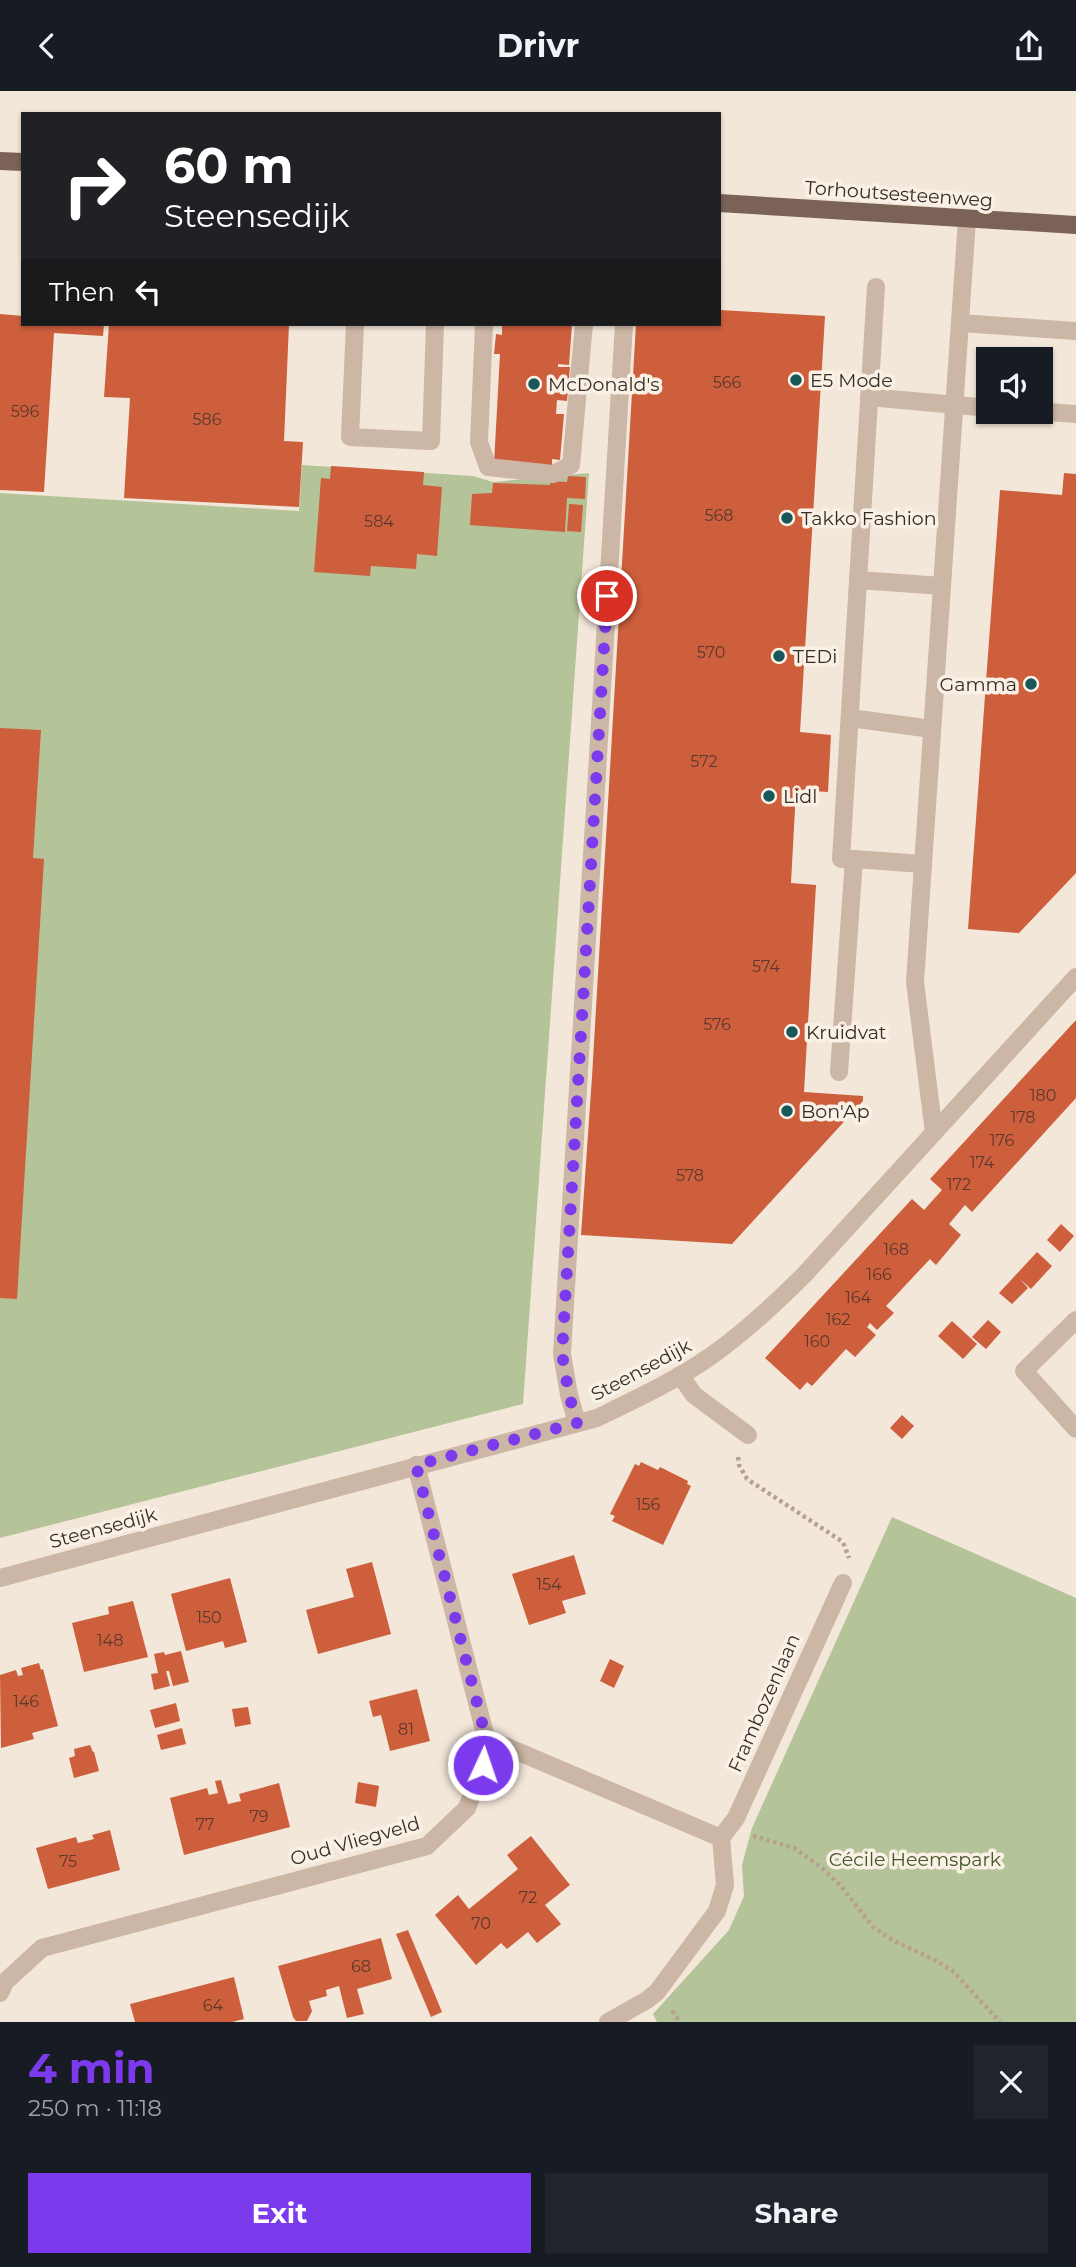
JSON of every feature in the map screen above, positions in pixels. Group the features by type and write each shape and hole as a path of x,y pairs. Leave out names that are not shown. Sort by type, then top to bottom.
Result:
{"main road":[{"path":"0,161 21,162"},
{"name":"Torhoutsesteenweg","path":"721,203 1076,225"}],"street":[{"path":"934,1133 915,982 967,219"},
{"path":"876,287 841,859 923,864"},
{"path":"960,323 1076,331"},
{"path":"355,326 350,437 431,441 435,326"},
{"path":"484,326 479,442 488,467 554,474 571,465 584,326"},
{"path":"577,1423 562,1354 563,1329 624,326"},
{"path":"869,397 976,407"},
{"path":"1053,412 1076,414"},
{"path":"858,580 942,586"},
{"path":"850,718 932,729"},
{"path":"839,1072 854,859"},
{"name":"Steensedijk","path":"0,1578 597,1418 680,1375 712,1356 759,1319 804,1275 1076,977"},
{"path":"1076,1320 1024,1371 1076,1429"},
{"path":"680,1375 694,1395 748,1435"},
{"name":"Oud Vliegveld","path":"0,1993 5,1982 41,1948 427,1846 467,1808 483,1765 486,1738 416,1465"},
{"name":"Frambozenlaan","path":"721,1838 736,1818 843,1583"},
{"path":"486,1738 721,1838 725,1885 717,1911 657,1992 608,2022"}],"path":[{"path":"748,1435 737,1453 739,1465 747,1479 843,1542 849,1557 849,1573 843,1583"},
{"path":"721,1838 747,1835 794,1848 840,1885 873,1927 894,1941 953,1971 1000,2022"}],"green space":[{"path":"302,465 473,476 493,482 589,473 523,1404 0,1538 0,493 299,511"},
{"name":"Cécile Heemspark","path":"892,1517 1076,1598 1076,2022 657,2022 653,2014 729,1930 744,1896 742,1865 752,1828"}],"building":[{"path":"721,310 825,316 800,732 831,735 828,792 796,790 791,883 816,885 804,1092 863,1096 863,1101 732,1244 581,1235 636,326 721,326"},
{"path":"0,314 21,316 21,326 104,326 103,336 54,333 44,492 0,490"},
{"path":"109,326 289,326 284,441 303,442 299,507 124,498 130,398 104,397"},
{"name":"McDonald's","path":"502,326 572,326 569,365 558,364 558,367 570,367 567,401 557,400 556,414 564,414 560,460 552,459 552,467 494,464 500,354 494,354 496,334 502,335"},
{"path":"331,466 424,472 423,485 442,487 437,556 417,554 416,569 371,566 370,576 314,572 321,478 330,479"},
{"name":"Gamma","path":"1064,473 1076,474 1076,873 1019,933 968,929 1000,490 1062,495"},
{"path":"568,476 586,477 585,499 567,498 565,532 470,525 472,494 492,493 493,483 550,485 550,481 567,482"},
{"path":"569,504 583,505 581,532 567,531"},
{"path":"0,728 41,730 33,858 44,859 17,1299 0,1298"},
{"path":"1076,1020 1076,1098 972,1212 965,1205 949,1224 961,1235 936,1265 930,1259 886,1306 894,1313 877,1330 870,1323 867,1327 876,1335 855,1357 846,1349 812,1386 807,1382 800,1390 765,1358 912,1199 924,1210 942,1190 930,1179"},
{"path":"1061,1224 1074,1236 1060,1252 1047,1240"},
{"path":"1037,1252 1052,1266 1031,1289 1020,1279 1028,1288 1012,1304 999,1293"},
{"path":"988,1320 1001,1332 986,1349 972,1337"},
{"path":"952,1321 977,1344 963,1359 938,1336"},
{"path":"902,1415 914,1426 902,1439 890,1428"},
{"path":"641,1462 658,1470 660,1467 688,1481 687,1484 691,1486 663,1545 612,1521 615,1516 610,1514 635,1464 639,1466"},
{"path":"574,1555 586,1594 562,1601 566,1613 529,1625 512,1574"},
{"path":"372,1562 391,1634 318,1654 306,1610 354,1597 346,1569"},
{"path":"230,1578 247,1642 225,1648 223,1641 186,1651 171,1594"},
{"path":"133,1601 148,1657 84,1672 72,1623 109,1614 108,1607"},
{"path":"181,1651 189,1682 173,1686 169,1671 166,1671 170,1686 154,1690 151,1674 158,1673 154,1654 164,1652 165,1655"},
{"path":"610,1659 624,1666 614,1688 600,1681"},
{"path":"39,1663 58,1726 32,1733 34,1739 1,1748 0,1675 16,1670 18,1676 23,1675 21,1668"},
{"path":"417,1689 430,1741 390,1751 381,1715 373,1717 369,1701"},
{"path":"176,1703 180,1721 155,1728 150,1710"},
{"path":"248,1707 251,1724 235,1727 232,1709"},
{"path":"182,1728 186,1744 161,1750 157,1735"},
{"path":"90,1745 99,1771 74,1778 69,1758 75,1756 74,1749"},
{"path":"221,1780 228,1804 241,1801 239,1794 279,1783 290,1827 184,1855 170,1798 207,1788 209,1795 218,1793 215,1781"},
{"path":"358,1782 379,1786 376,1807 355,1803"},
{"path":"110,1830 120,1870 48,1889 36,1848 76,1837 78,1843 94,1839 92,1835"},
{"path":"531,1836 570,1885 545,1905 561,1924 537,1943 528,1932 507,1949 501,1943 476,1965 435,1915 458,1895 469,1909 518,1869 507,1855"},
{"path":"408,1930 442,2012 431,2017 396,1934"},
{"path":"381,1938 392,1979 357,1989 364,2014 347,2018 339,1986 326,1990 327,1996 309,2001 312,2011 307,2021 296,2021 278,1966"},
{"path":"234,1977 244,2019 232,2022 135,2022 130,2004"}],"place":[{"name":"E5 Mode","path":"796,380"},
{"name":"McDonald's","path":"534,384"},
{"name":"Takko Fashion","path":"787,518"},
{"name":"TEDi","path":"779,656"},
{"name":"Gamma","path":"1031,684"},
{"name":"Lidl","path":"769,796"},
{"name":"Kruidvat","path":"792,1032"},
{"name":"Bon'Ap","path":"787,1111"}],"route":[{"path":"483,1765 486,1738 416,1465 577,1423 562,1354 607,596"}]}
